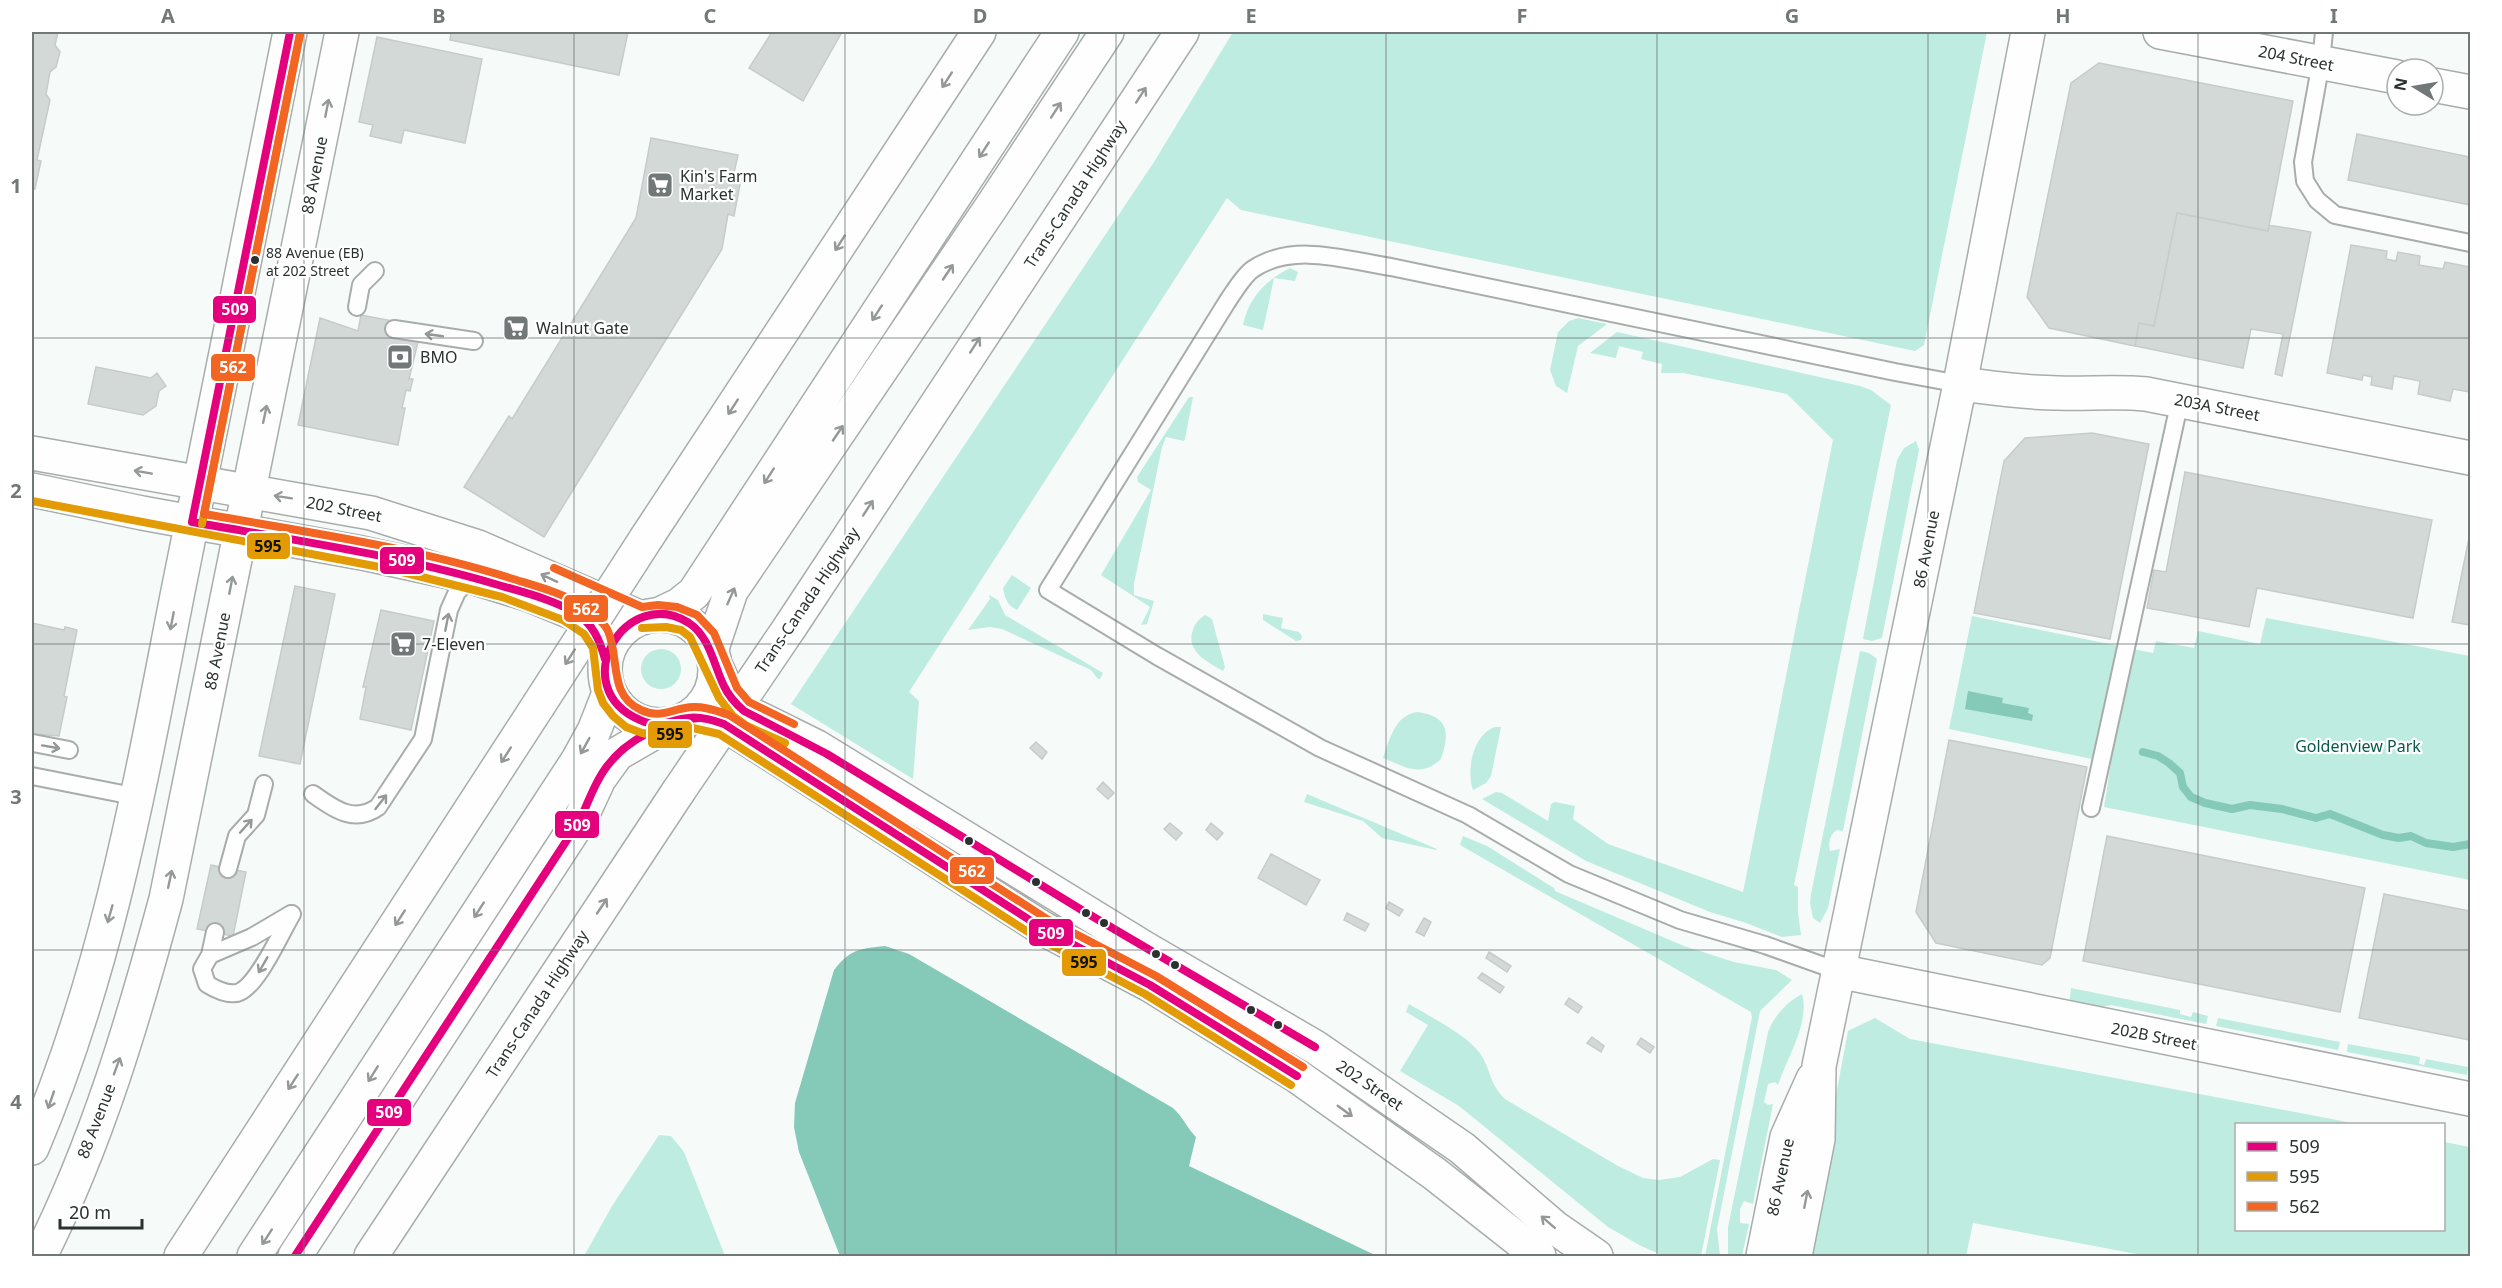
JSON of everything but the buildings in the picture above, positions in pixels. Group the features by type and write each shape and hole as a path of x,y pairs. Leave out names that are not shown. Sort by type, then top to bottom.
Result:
{"main road":[{"path":"32,1148 47,1112 81,1013 118,884 138,797 290,32"},
{"name":"88 Avenue","path":"40,1257 95,1128 133,1018 166,899 342,32"},
{"path":"182,1257 647,537 979,32"},
{"path":"605,659 613,640 623,628 679,605 694,593 1062,32"},
{"path":"295,1257 579,820 607,766 617,754 645,736 697,710 711,691 713,656 731,591 1107,32"},
{"name":"Trans-Canada Highway","path":"371,1257 1182,32"},
{"name":"86 Avenue","path":"1795,1257 1818,1139 1819,1066 1960,384 2028,32"},
{"name":"204 Street","path":"2160,32 2322,47 2385,72"},
{"path":"2445,87 2470,92"},
{"name":"203A Street","path":"1960,384 2059,394 2119,392 2180,400 2470,458"},
{"name":"202 Street","path":"32,453 371,513 478,547 650,616"},
{"path":"32,490 362,553 472,577 530,595 576,614 598,634 605,659 605,677 609,693 621,709 633,718 647,724 706,718 724,724 1042,928 1150,985 1297,1077 1435,1174 1539,1257"},
{"path":"650,616 676,617 691,624 705,638 713,656"},
{"name":"202 Street","path":"713,656 728,693 742,710 817,747 1146,949 1315,1047 1462,1148 1554,1227 1596,1257"},
{"path":"254,1257 578,760 594,731 609,693"},
{"name":"202B Street","path":"1838,971 2470,1099"},
{"name":"86 Avenue","path":"1763,1257 1787,1137 1819,1066"},
{"path":"382,1257 455,1130"}],"lane":[{"path":"2322,47 2303,162 2305,181 2317,200 2335,215 2470,243"},
{"path":"1838,971 1775,948 1680,920 1569,874 1468,815 1320,748 1157,656 1048,590 1227,302 1251,269 1277,258 1312,254 1401,269 1960,384"},
{"path":"357,307 361,285 375,271"},
{"path":"394,329 474,341"},
{"path":"2091,808 2180,400"},
{"path":"313,794 337,810 352,814 367,815 378,807 423,739 449,610 457,592 472,577"},
{"path":"33,743 69,750"},
{"path":"32,776 138,797"},
{"path":"228,869 237,836 256,815 264,784"},
{"path":"210,955 252,937 292,914 252,984 237,993 219,991 207,984 202,969 210,955 215,932"}],"green space":[{"path":"1233,32 1987,32 1924,345 1915,351 1241,210 1227,198 909,692 919,701 913,779 791,704 1154,162"},
{"path":"1290,268 1298,272 1295,281 1274,278 1263,330 1243,325 1249,306 1259,291 1273,278"},
{"path":"1578,318 1607,324 1578,346 1567,393 1556,386 1550,370 1558,332 1569,321"},
{"path":"1617,332 1860,386 1871,390 1891,405 1794,885 1798,887 1801,935 1782,937 1710,912 1586,861 1482,799 1496,792 1502,793 1548,821 1551,804 1555,802 1575,806 1573,819 1608,844 1743,892 1833,440 1787,394 1683,373 1661,373 1662,364 1641,359 1643,352 1619,346 1616,358 1590,353"},
{"path":"1189,397 1193,397 1184,441 1166,437 1162,447 1134,584 1134,595 1154,601 1147,624 1141,625 1150,607 1101,575 1151,490 1138,482 1137,477"},
{"path":"1916,441 1919,450 1882,638 1872,641 1863,639 1897,460 1904,448"},
{"path":"1012,575 1031,588 1017,610 1007,601 1003,588"},
{"path":"989,595 998,600 1005,615 1103,673 1100,679 1091,670 1002,629 990,627 968,630 990,599"},
{"path":"1263,614 1283,618 1281,628 1299,632 1302,636 1301,640 1296,641 1263,620"},
{"path":"1205,615 1212,619 1225,667 1223,671 1199,655 1192,644 1191,637 1194,628"},
{"name":"Goldenview Park","path":"1972,616 2153,653 2156,641 2194,648 2198,631 2260,644 2266,618 2470,656 2470,880 2104,807 2111,763 1949,729"},
{"path":"661,649 669,650 675,655 680,661 680,677 675,683 669,688 661,689 653,688 647,683 642,677 641,669 642,661 647,655 653,650"},
{"path":"1860,651 1869,653 1877,659 1843,831 1837,830 1829,842 1830,851 1840,849 1828,908 1820,923 1813,918 1811,894"},
{"path":"1417,712 1436,717 1444,727 1446,741 1441,759 1427,768 1413,769 1383,758 1398,723 1409,714"},
{"path":"1495,727 1501,727 1491,776 1486,783 1473,790 1470,773 1473,754 1481,737"},
{"path":"1307,794 1437,849 1382,838 1363,821 1304,802"},
{"path":"1463,836 1487,846 1554,888 1555,891 1684,946 1734,962 1776,970 1792,980 1760,1011 1717,1229 1720,1256 1705,1256 1752,1017 1751,1012 1460,845"},
{"path":"2071,988 2180,1010 2180,1014 2191,1017 2193,1012 2208,1016 2206,1024 2111,1005 2086,1010 2069,1007"},
{"path":"1802,994 1803,1017 1796,1040 1778,1085 1775,1082 1768,1084 1764,1102 1768,1105 1773,1104 1753,1204 1744,1201 1740,1209 1740,1223 1749,1224 1742,1256 1728,1256 1728,1227 1768,1032 1782,1010"},
{"path":"1409,1004 1459,1034 1476,1048 1493,1082 1505,1099 1618,1166 1643,1178 1659,1180 1680,1177 1713,1159 1720,1160 1701,1256 1664,1256 1608,1227 1459,1106 1400,1071 1428,1025 1406,1012"},
{"path":"1875,1018 1910,1039 2353,1123 2235,1123 2235,1231 2445,1231 2445,1142 2470,1147 2470,1256 2147,1256 1973,1223 1966,1256 1806,1256 1848,1031"},
{"path":"2218,1018 2340,1042 2338,1050 2216,1026"},
{"path":"2348,1044 2420,1057 2419,1064 2424,1065 2426,1059 2468,1067 2467,1075 2347,1052"},
{"path":"659,1135 671,1136 684,1152 725,1256 584,1256 612,1206"}],"shaded area":[{"path":"1968,691 2003,698 2002,703 2029,708 2028,713 2033,715 2032,721 1965,709"},
{"path":"885,946 909,954 1173,1108 1196,1137 1189,1166 1377,1256 840,1256 799,1152 794,1127 795,1103 834,970 845,958 856,951"}],"waterway":[{"path":"2143,752 2158,756 2169,763 2180,773 2183,787 2191,797 2205,803 2232,809 2250,805 2282,809 2316,818 2330,814 2383,835 2399,838 2411,836 2426,843 2453,847 2470,844"}],"transit line":[{"name":"509","path":"290,32 192,522 383,556 537,596 558,604 583,618 595,634 605,659"},
{"name":"595","path":"202,524 300,34"},
{"name":"562","path":"300,34 204,514 435,557 510,578 575,601 600,620 608,631 619,686 631,703 641,710 663,713 696,707 729,715 1047,919 1156,976 1303,1067"},
{"name":"595","path":"32,501 390,569 502,597 563,620 584,634 593,648 598,690 603,703 626,727 657,736 693,728 719,734 1036,937 1145,994 1291,1085"},
{"name":"562","path":"554,568 642,607 658,605 677,607 697,615 714,633 737,688 749,702 794,724"},
{"name":"509","path":"1297,1076 1150,985 1042,928 724,724 697,718 658,724 640,720 618,705 607,685 605,664 612,644 626,627 644,617 666,614 689,623 707,644 728,694 744,711 827,754 1085,912 1315,1047"},
{"name":"595","path":"642,628 666,627 681,630 690,637 719,698 733,716 747,726 785,743"},
{"name":"509","path":"295,1256 580,820 594,787 605,769 623,749 646,734 672,723 698,718"}],"place":[{"name":"Kin's Farm Market","path":"660,185"},
{"name":"88 Avenue (EB) at 202 Street","path":"255,260"},
{"name":"Walnut Gate","path":"516,328"},
{"name":"BMO","path":"400,357"},
{"name":"7-Eleven","path":"403,644"}]}
